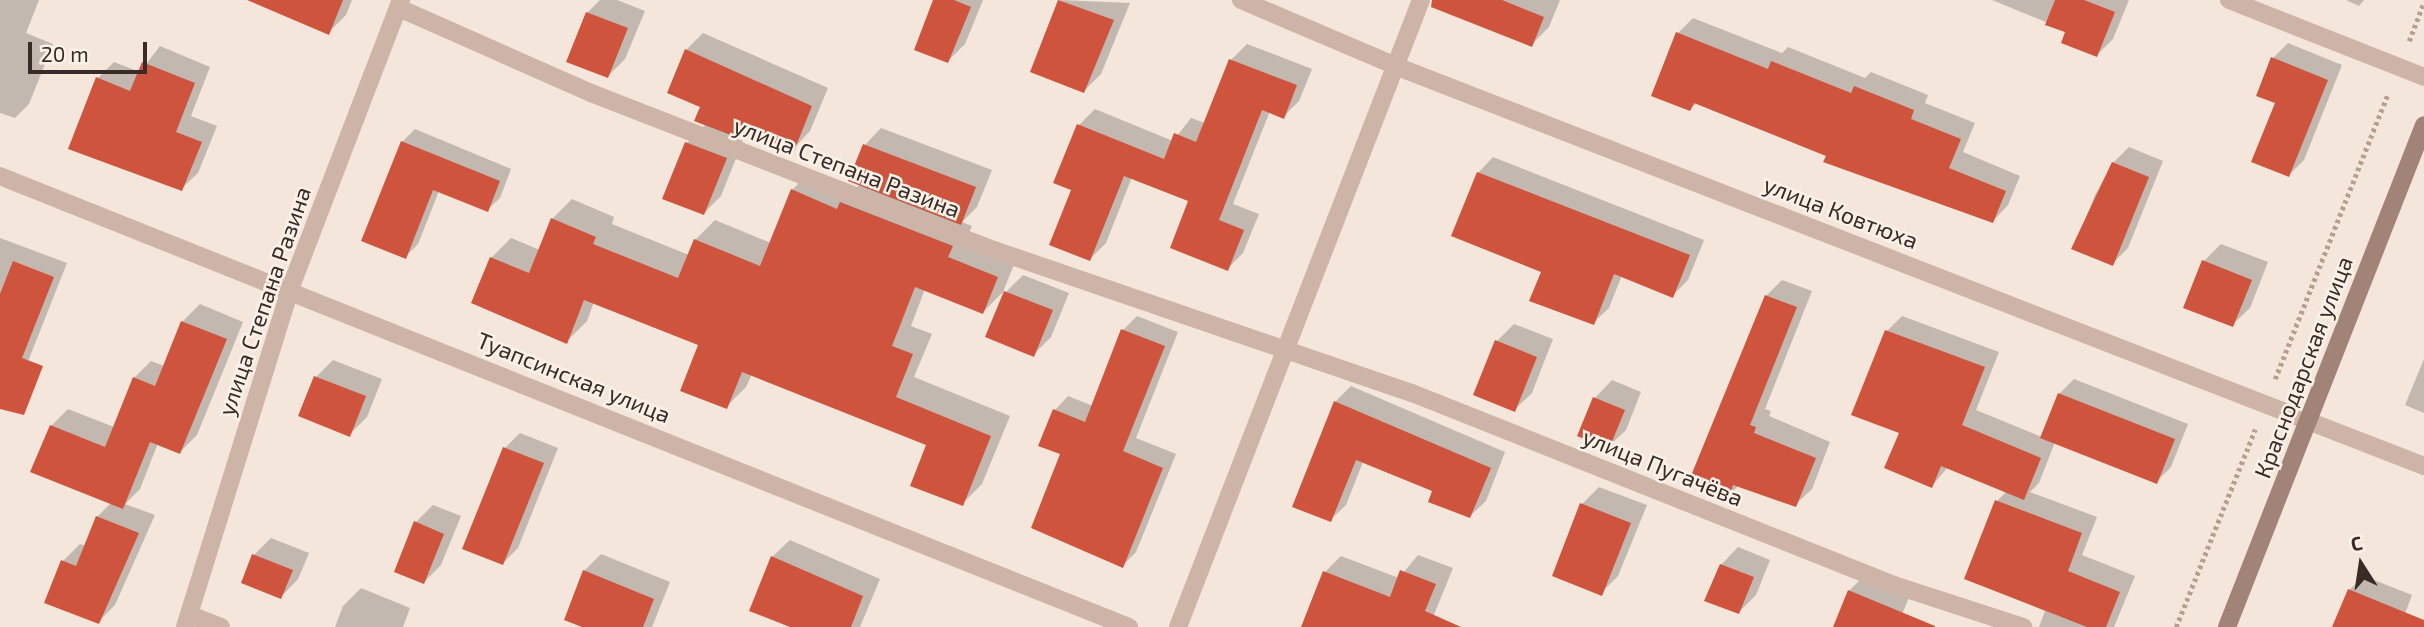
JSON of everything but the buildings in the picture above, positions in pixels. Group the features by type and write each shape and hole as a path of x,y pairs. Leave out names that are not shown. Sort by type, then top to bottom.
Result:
{"main road":[{"name":"Краснодарская улица","path":"2227,627 2424,125"}],"street":[{"name":"улица Ковтюха","path":"1241,0 1398,66 2424,466"},
{"path":"1178,627 1398,66 1421,0"},
{"path":"2229,0 2424,77"},
{"name":"улица Степана Разина","path":"221,627 188,621 290,289 400,4 591,93 994,250 1286,352"},
{"name":"Туапсинская улица","path":"0,176 290,289 1129,627"},
{"name":"улица Пугачёва","path":"1286,352 1412,393 1894,584 2023,627"}],"path":[{"path":"2176,627 2424,2"}]}
